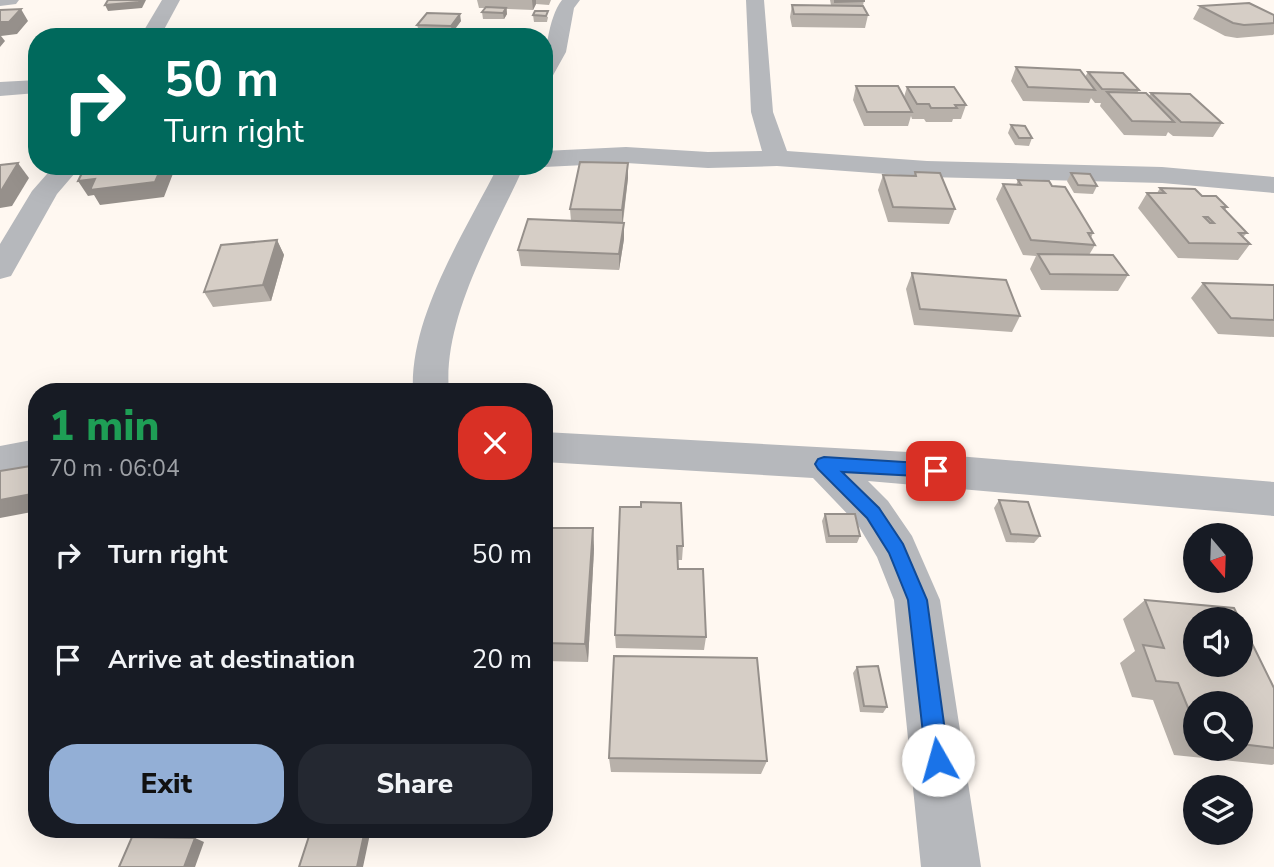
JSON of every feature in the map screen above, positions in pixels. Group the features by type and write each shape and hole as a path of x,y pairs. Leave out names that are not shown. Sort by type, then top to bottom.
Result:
{"street":[{"path":"0,1 10,0"},
{"path":"155,28 171,0"},
{"path":"553,57 565,7 571,0"},
{"path":"755,0 762,112 777,158"},
{"path":"0,89 28,87"},
{"path":"553,159 626,155 708,160 777,158 927,169 1162,175 1274,185"},
{"path":"0,270 13,225 60,175"},
{"path":"431,383 432,353 442,317 508,175"},
{"path":"553,448 908,468 1274,499"},
{"path":"0,462 28,456"},
{"path":"824,464 873,513 896,550 918,600 951,867"}],"building":[{"path":"108,0 140,0 105,5"},
{"path":"864,0 864,1 835,2"},
{"path":"1249,3 1274,15 1274,23 1233,23 1200,6"},
{"path":"792,5 863,6 868,15 794,14"},
{"path":"486,7 506,8 503,13 482,12"},
{"path":"21,9 9,22 0,22 0,10"},
{"path":"535,11 548,11 546,16 533,15"},
{"path":"427,13 460,14 451,26 417,25"},
{"path":"1016,67 1080,70 1095,90 1028,87"},
{"path":"1088,72 1123,73 1139,90 1102,89"},
{"path":"856,86 898,86 912,112 867,112"},
{"path":"907,87 954,87 966,105 955,105 957,108 931,108 929,104 917,104"},
{"path":"1107,92 1146,93 1174,122 1132,121"},
{"path":"1151,93 1190,94 1222,123 1181,122"},
{"path":"1011,125 1025,126 1032,138 1019,138"},
{"path":"580,162 628,163 622,210 570,209"},
{"path":"18,163 1,191 0,191 0,165"},
{"path":"915,172 940,173 955,209 893,207 883,175 916,176"},
{"path":"1071,173 1090,174 1097,186 1078,185"},
{"path":"81,175 158,175 155,182 90,190 95,179 78,181"},
{"path":"1018,180 1049,181 1052,186 1065,187 1093,233 1088,233 1095,245 1031,240 1003,184 1021,185"},
{"path":"1160,188 1195,189 1202,196 1216,196 1227,207 1222,207 1247,233 1239,233 1250,244 1189,243 1147,193 1165,193"},
{"path":"528,219 624,223 619,254 518,250"},
{"path":"277,240 263,285 204,292 221,245"},
{"path":"1038,254 1113,255 1128,275 1050,274"},
{"path":"912,273 1006,280 1020,316 920,309"},
{"path":"1203,283 1274,285 1274,320 1231,318"},
{"path":"28,466 28,495 0,500 0,471"},
{"path":"999,500 1028,502 1040,536 1011,534"},
{"path":"641,502 681,503 683,546 677,546 678,569 703,569 706,637 615,635 620,507 641,507"},
{"path":"825,514 855,514 860,536 829,536"},
{"path":"553,528 593,528 585,644 553,643"},
{"path":"1145,600 1223,607 1183,607 1183,677 1253,677 1253,645 1274,688 1274,748 1253,745 1253,691 1183,691 1183,695 1178,683 1156,681 1143,645 1164,648"},
{"path":"614,656 757,658 767,761 609,758"},
{"path":"878,666 887,707 864,706 857,667"},
{"path":"132,838 195,838 184,867 119,867"},
{"path":"308,838 363,838 357,867 299,867"}],"route":[{"path":"936,471 824,464 849,486 873,513 896,550 918,600 938,760"}]}
